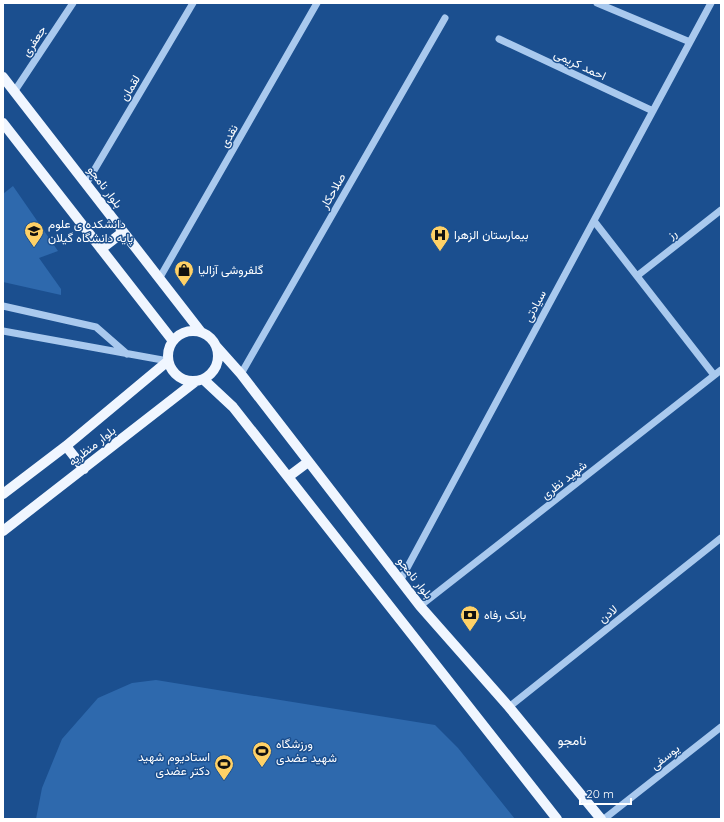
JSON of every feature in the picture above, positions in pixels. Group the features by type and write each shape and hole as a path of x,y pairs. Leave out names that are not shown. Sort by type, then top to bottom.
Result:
{"main road":[{"name":"بلوار نامجو","path":"3,77 201,332"},
{"path":"3,123 173,341"},
{"path":"101,249 123,232"},
{"path":"199,380 213,371 217,359 216,346 212,340 201,332 189,332 177,337 173,341 168,353 168,361 174,371 178,376 199,380 232,407 557,819"},
{"name":"بلوار نامجو","path":"216,346 241,374 420,606 509,708 600,819"},
{"name":"بلوار منظریه","path":"3,494 66,446 168,361"},
{"name":"بلوار منظریه","path":"3,531 199,380"},
{"path":"66,446 84,469"},
{"path":"288,477 308,462"}],"street":[{"name":"جعفری","path":"14,92 73,3"},
{"name":"لقمان","path":"86,184 194,3"},
{"name":"نقدی","path":"159,279 317,3"},
{"path":"598,3 690,42"},
{"name":"سیادتی","path":"400,581 711,3"},
{"name":"صلاحکار","path":"241,374 445,18"},
{"name":"احمد کریمی","path":"498,40 653,111"},
{"name":"رز","path":"637,276 721,210"},
{"path":"594,221 714,375"},
{"path":"3,306 96,327 127,354"},
{"path":"3,331 168,361"},
{"name":"شهید نظری","path":"420,606 721,370"},
{"name":"لادن","path":"509,708 721,538"},
{"name":"یوسفی","path":"604,819 721,728"}],"shaded area":[{"path":"13,186 58,251 39,258 61,289 61,295 3,282 3,194"},
{"name":"ورزشگاه شهید عضدی","path":"156,680 435,725 458,748 515,819 36,819 42,788 62,739 98,698 132,683"}],"place":[{"name":"دانشکده ی علوم پایه دانشگاه گیلان","path":"34,248"},
{"name":"بیمارستان الزهرا","path":"440,252"},
{"name":"گلفروشی آزالیا","path":"184,287"},
{"name":"بانک رفاه","path":"470,632"},
{"name":"ورزشگاه شهید عضدی","path":"262,768"},
{"name":"استادیوم شهید دکتر عضدی","path":"224,781"}],"district":[{"name":"نامجو","path":"572,740"}]}
